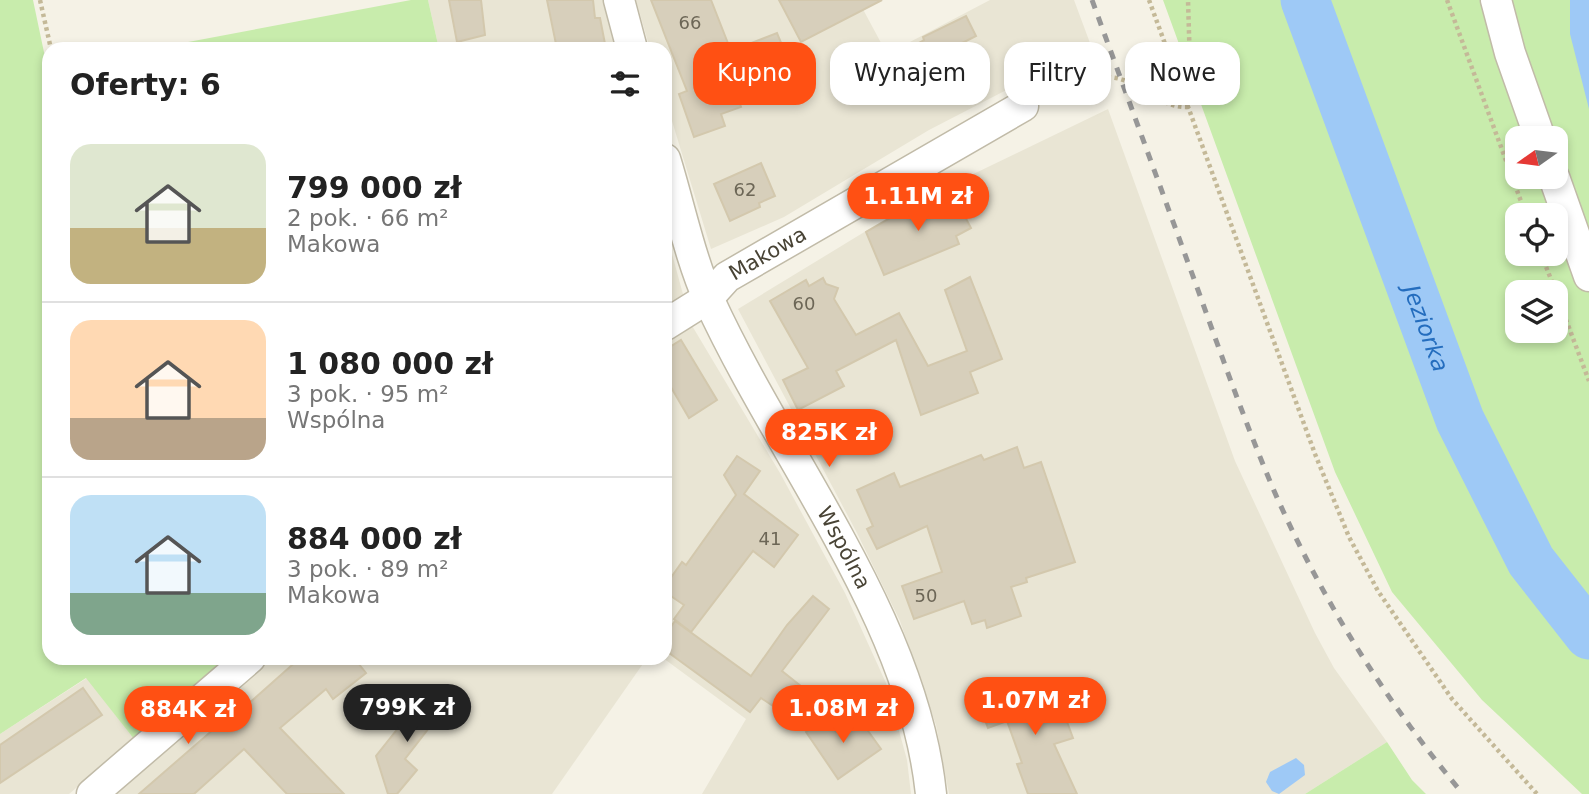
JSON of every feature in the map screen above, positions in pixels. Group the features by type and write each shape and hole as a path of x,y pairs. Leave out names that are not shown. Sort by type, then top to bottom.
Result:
{"street":[{"path":"619,0 630,42"},
{"path":"1496,0 1510,53 1536,126"},
{"name":"Makowa","path":"672,321 708,298 727,277 1023,106"},
{"name":"Wspólna","path":"672,182 708,298 896,655 929,772 931,794"},
{"path":"1558,189 1589,276"},
{"path":"92,794 242,665"}],"path":[{"path":"40,0 49,42"},
{"path":"1149,0 1315,454 1349,537 1378,591 1452,698 1537,794"},
{"path":"1188,0 1191,98 1188,107"},
{"path":"1447,0 1522,203"},
{"path":"1023,106 1102,77 1135,85 1178,108 1188,107"},
{"path":"1568,325 1589,381"}],"shaded area":[{"path":"428,0 603,0 613,42 437,42"},
{"path":"636,0 858,0 881,42 830,42 830,105 977,105 929,130 784,217 711,249 672,121 672,42 648,42"},
{"path":"990,0 1074,0 1090,42 1004,42 1004,91 990,99 990,42 910,42"},
{"path":"1108,109 1235,461 1315,633 1334,668 1387,742 1305,794 949,794 936,725 900,621 857,533 738,309 907,206"},
{"path":"672,254 684,298 672,305"},
{"path":"691,324 780,473 845,593 886,683 907,760 911,794 702,794 746,719 672,665 672,336"},
{"path":"262,665 642,665 552,794 116,794"},
{"path":"87,678 134,739 69,794 0,794 0,734"}],"green space":[{"path":"0,0 33,0 42,43 42,665 224,665 134,739 86,678 0,734"},
{"path":"411,0 428,0 437,42 188,42"},
{"path":"1163,0 1589,0 1589,794 1582,794 1482,700 1392,592 1335,472 1201,105 1240,105 1240,42 1178,42"},
{"path":"1387,742 1412,780 1426,794 1305,794"}],"water":[{"path":"1570,0 1589,0 1589,109 1570,34"},
{"path":"1296,758 1304,765 1305,775 1279,794 1272,791 1266,782 1270,772"}],"building":[{"path":"449,0 481,0 485,35 457,42"},
{"path":"547,0 593,0 595,18 600,18 605,42 556,42"},
{"path":"651,0 711,0 727,42 693,42 693,105 740,105 741,107 721,114 725,126 694,137 679,94 687,91 672,53 672,42 668,42"},
{"path":"779,0 882,0 801,42"},
{"path":"966,16 976,36 964,42 920,42 924,40 923,37"},
{"path":"777,33 781,42 754,42"},
{"path":"761,163 775,196 759,203 760,207 730,221 714,184"},
{"path":"952,192 971,228 956,236 959,244 884,275 866,232 927,197 935,201"},
{"path":"970,277 1002,359 970,372 978,393 921,415 896,340 836,371 844,386 798,410 783,380 808,368 770,301 806,280 809,286 823,278 826,284 838,288 834,299 856,335 899,313 928,366 967,351 945,290"},
{"path":"681,340 717,400 689,418 672,389 672,346"},
{"path":"1017,447 1024,468 1041,462 1075,562 1026,578 1027,582 1011,587 1021,616 987,628 985,620 972,624 964,601 914,619 902,586 942,572 927,526 877,549 867,529 873,526 857,490 894,473 900,487 981,455 984,460"},
{"path":"737,456 760,471 744,494 798,535 774,567 753,551 691,632 674,619 684,605 672,597 672,576 682,562 686,565 736,495 724,475"},
{"path":"813,596 829,609 782,671 802,687 782,712 761,698 750,712 672,655 672,625 675,621 751,676 787,625"},
{"path":"292,665 360,665 366,673 333,699 326,689 280,728 344,794 287,794 244,749 194,794 139,794 215,728 218,731"},
{"path":"1053,684 1073,738 1054,744 1077,794 1028,794 1017,764 1022,763 1007,721 988,728 979,704 1007,694 1009,700"},
{"path":"83,688 102,715 0,783 0,745"},
{"path":"427,692 446,706 405,759 417,770 397,794 388,794 376,756"},
{"path":"858,717 881,749 838,779 806,732 825,718 836,732"}],"waterway":[{"name":"Jeziorka","path":"1305,0 1460,420 1531,561 1589,635"}],"railway":[{"path":"1092,0 1243,414 1275,493 1314,573 1358,650 1408,724 1463,794"}]}
